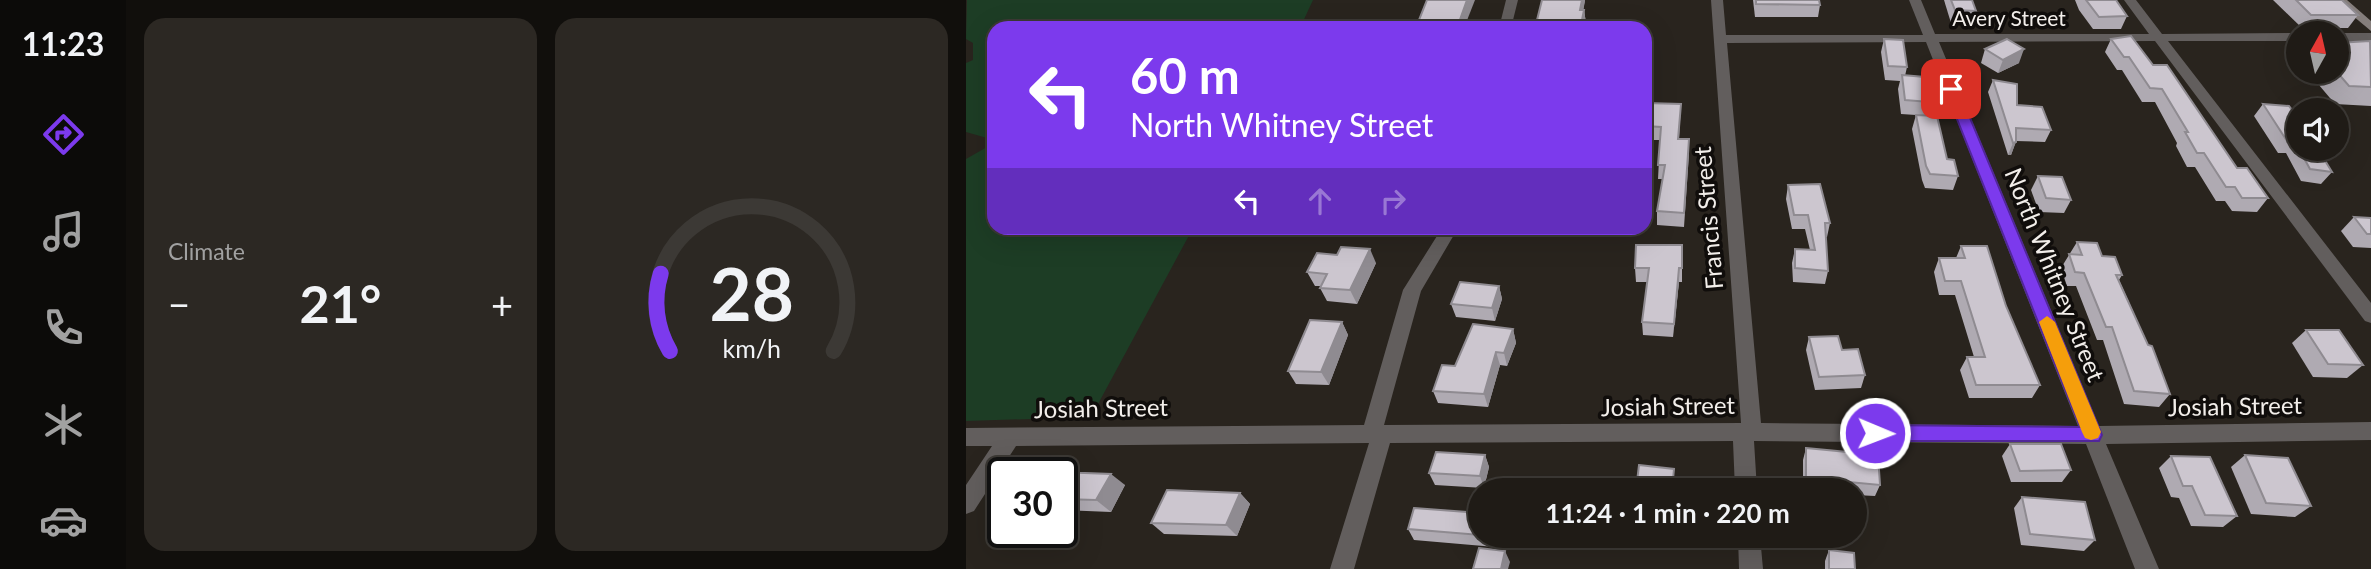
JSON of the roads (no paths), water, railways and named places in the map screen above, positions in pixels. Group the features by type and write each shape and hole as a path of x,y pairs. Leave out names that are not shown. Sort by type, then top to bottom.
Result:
{"street":[{"path":"1507,21 1512,0"},
{"name":"Francis Street","path":"1717,0 1747,432 1746,478"},
{"name":"North Whitney Street","path":"1915,0 2147,569"},
{"path":"2130,0 2371,316"},
{"path":"2340,0 2371,27"},
{"name":"Avery Street","path":"1721,38 2286,37"},
{"path":"2349,37 2371,37"},
{"path":"1342,569 1412,290 1446,235"},
{"name":"Josiah Street","path":"966,437 1747,432 2093,435 2371,431"},
{"path":"966,503 1010,437"},
{"path":"1750,548 1751,569"}]}
